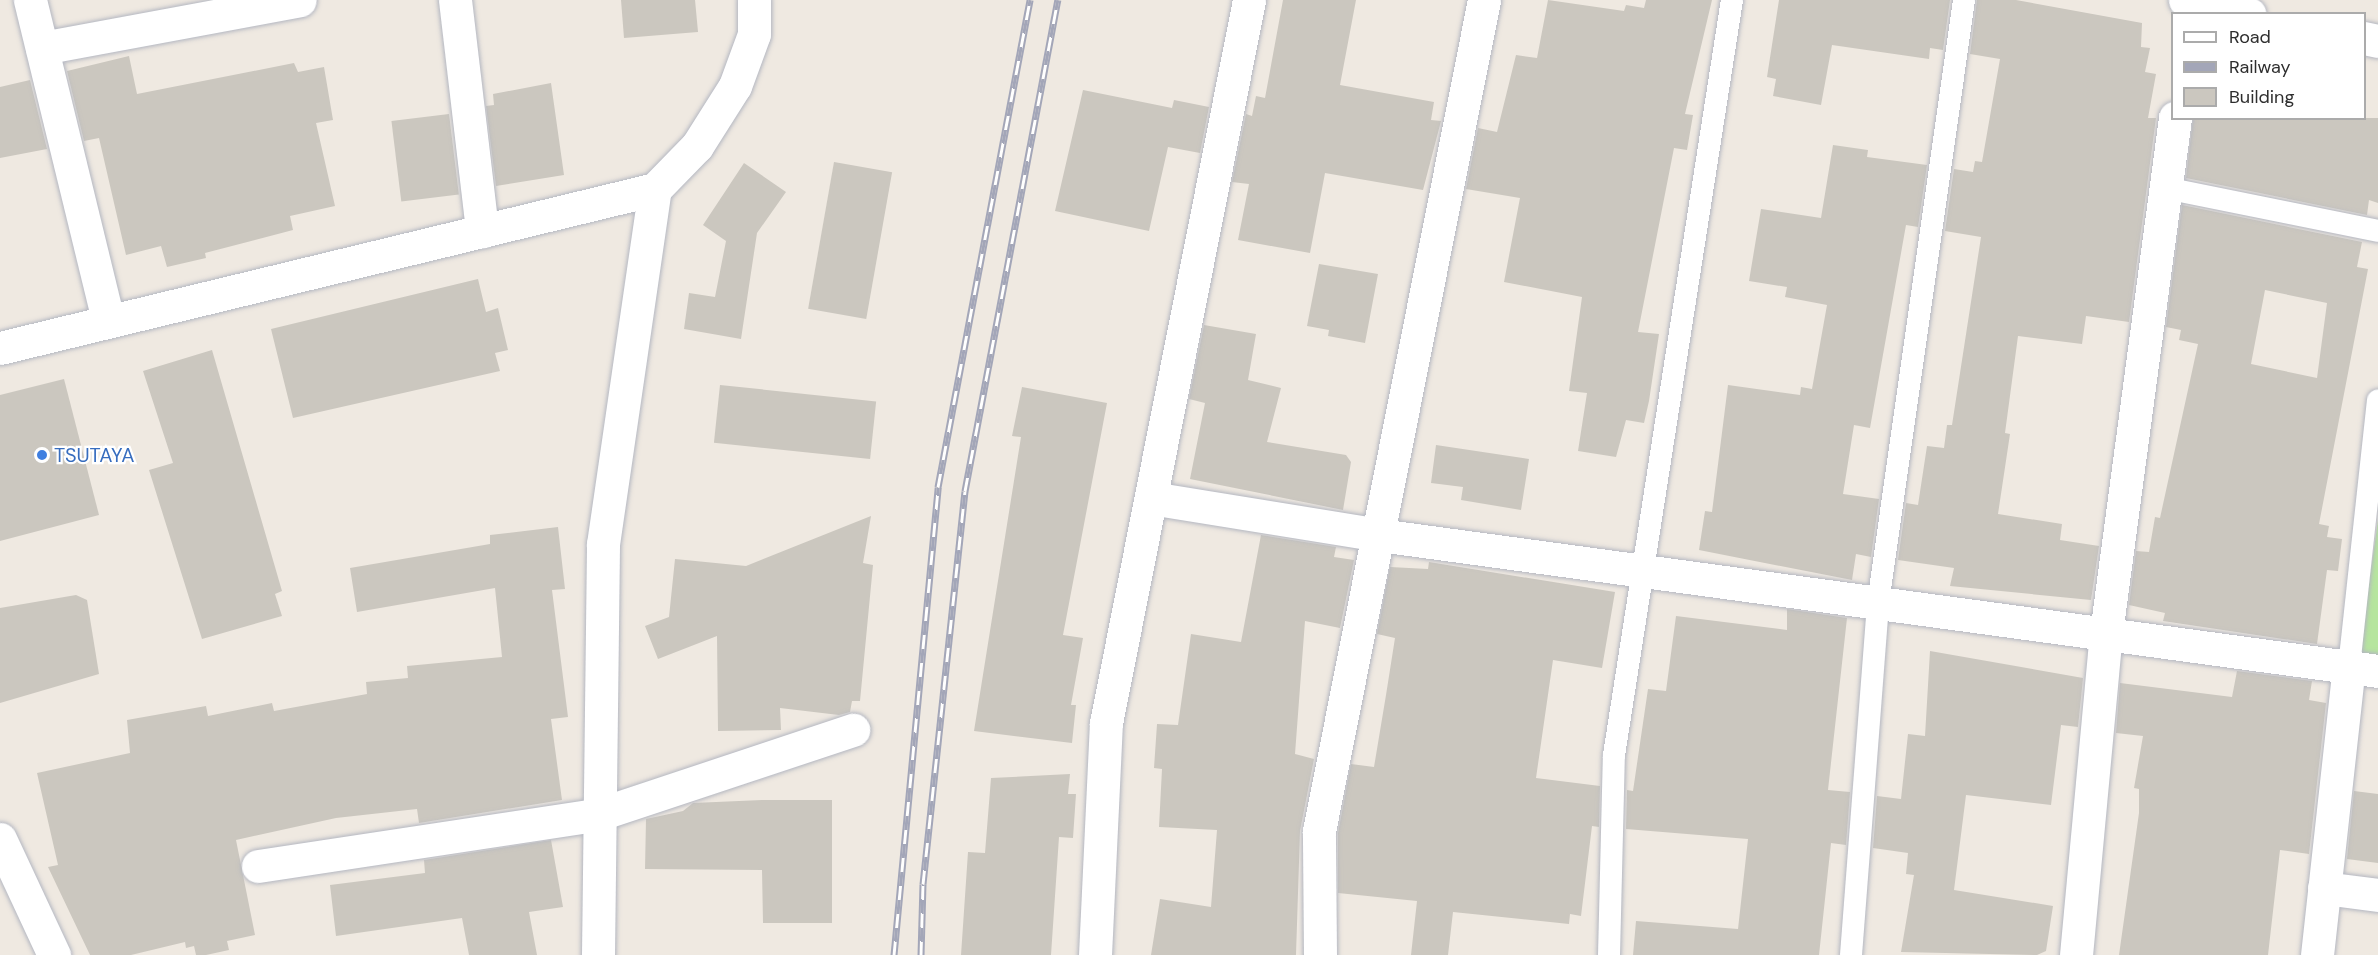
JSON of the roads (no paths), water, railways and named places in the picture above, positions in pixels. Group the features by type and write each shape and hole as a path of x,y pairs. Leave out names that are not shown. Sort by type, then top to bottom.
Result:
{"street":[{"path":"30,0 108,321"},
{"path":"42,48 300,0"},
{"path":"455,0 482,231"},
{"path":"0,348 655,189 697,146 735,86 754,34 754,0"},
{"path":"1095,955 1107,723 1249,0"},
{"path":"1320,955 1319,831 1484,0"},
{"path":"2189,4 2236,12"},
{"path":"2076,955 2106,633 2175,120"},
{"path":"598,955 603,544 655,189"},
{"path":"1151,498 1379,535 2363,669 2324,888 2317,955"},
{"path":"258,866 600,814 853,730"},
{"path":"0,839 54,955"},
{"path":"2324,888 2378,895"}],"lane":[{"path":"1609,955 1614,755 1645,571 1732,0"},
{"path":"1851,955 1878,603 1964,0"},
{"path":"2165,188 2378,231"},
{"path":"2363,669 2378,401"}],"railway":[{"path":"894,955 938,487 1030,0"},
{"path":"921,955 923,884 965,491 1058,0"}],"place":[{"name":"TSUTAYA","path":"42,455"}]}
